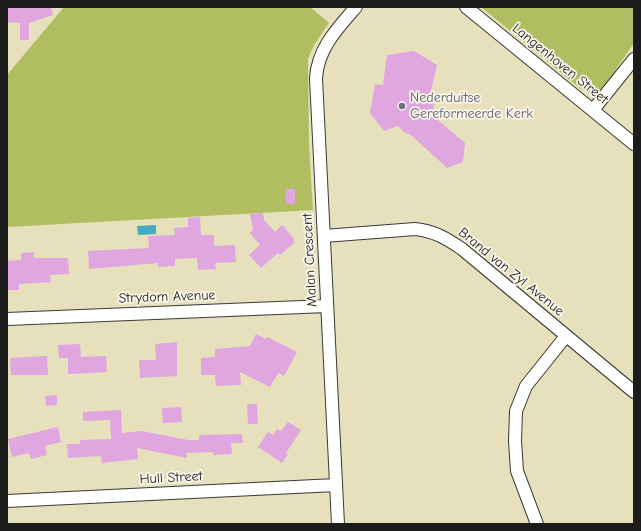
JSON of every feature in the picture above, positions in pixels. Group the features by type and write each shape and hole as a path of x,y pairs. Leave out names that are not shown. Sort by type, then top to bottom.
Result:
{"street":[{"name":"Malan Crescent","path":"338,524 316,78 318,64 328,42 356,7"},
{"name":"Langenhoven Street","path":"466,7 634,144"},
{"path":"593,110 634,59"},
{"name":"Brand van Zyl Avenue","path":"324,236 415,229 441,235 462,249 634,392"},
{"name":"Strydom Avenue","path":"7,319 328,306"},
{"path":"537,524 517,471 515,441 516,411 526,386 566,336"},
{"name":"Hull Street","path":"7,501 336,485"}],"green space":[{"path":"64,7 310,7 329,23 314,45 308,59 309,144 313,210 7,227 7,75"},
{"path":"481,7 634,7 634,43 604,87 592,94 581,89"}],"water":[{"path":"156,225 156,234 138,235 137,226"}],"building":[{"path":"7,7 51,7 53,15 29,23 29,40 20,40 20,23 7,22"},
{"name":"Nederduitse Gereformeerde Kerk","path":"414,51 437,65 430,95 435,99 432,115 465,143 463,162 447,168 410,134 405,133 398,126 384,131 370,113 375,84 383,85 387,55"},
{"path":"285,189 295,189 295,204 286,204"},
{"path":"263,213 264,220 275,232 282,225 295,242 280,255 278,253 261,268 249,255 260,245 250,233 253,230 250,214"},
{"path":"200,217 201,235 214,235 214,246 235,245 236,262 215,263 216,269 198,270 197,258 175,259 175,266 158,267 158,263 89,269 88,251 149,248 148,236 175,235 174,228 188,227 188,218"},
{"path":"34,252 34,258 68,258 69,274 50,275 51,282 19,284 19,290 7,290 7,261 21,260 21,253"},
{"path":"256,334 266,339 267,337 297,352 284,376 278,373 270,387 240,372 241,385 216,386 215,375 201,375 201,358 215,357 215,349 250,346"},
{"path":"177,342 177,376 140,378 139,360 156,360 155,344"},
{"path":"80,344 81,357 106,356 107,372 68,374 68,358 59,358 58,345"},
{"path":"47,356 48,375 11,375 10,358"},
{"path":"57,395 57,405 46,406 45,396"},
{"path":"247,404 257,404 258,424 248,424"},
{"path":"181,407 182,422 163,423 162,408"},
{"path":"121,410 122,433 142,431 188,440 199,440 199,435 242,434 243,443 231,443 232,454 213,455 213,452 186,453 187,458 137,448 138,459 102,463 101,456 68,458 67,444 80,444 80,440 111,439 110,420 83,421 83,412"},
{"path":"288,422 301,430 286,453 288,454 282,463 258,447 268,432 273,435 277,429 281,431"},
{"path":"58,427 61,442 45,446 47,455 31,459 29,453 12,457 8,439"}],"place":[{"name":"Nederduitse Gereformeerde Kerk","path":"402,106"}]}
